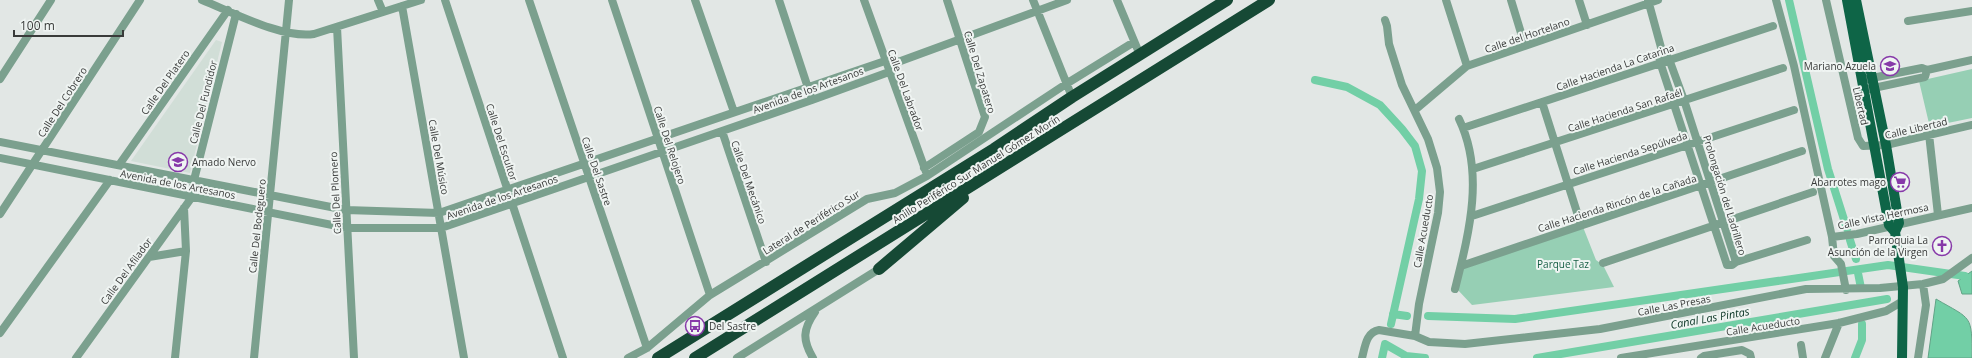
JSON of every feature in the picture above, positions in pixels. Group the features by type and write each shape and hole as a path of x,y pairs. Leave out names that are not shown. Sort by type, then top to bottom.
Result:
{"highway":[{"name":"Anillo Periférico Sur Manuel Gómez Morín","path":"658,358 928,177 994,149 1072,97 1227,0"},
{"name":"Anillo Periférico Sur Manuel Gómez Morín","path":"695,358 1269,0"},
{"path":"879,269 996,170"}],"main road":[{"path":"1847,0 1857,28 1868,84 1886,145 1894,227 1903,287 1902,358"},
{"path":"1856,0 1857,28"},
{"path":"1868,84 1874,146 1894,227"}],"street":[{"path":"0,79 51,0"},
{"name":"Calle Del Cobrero","path":"0,214 140,0"},
{"path":"202,0 286,33 302,36 337,27 421,0"},
{"name":"Calle Del Bodeguero","path":"254,358 289,0"},
{"path":"378,0 383,12"},
{"name":"Calle Del Escultor","path":"445,0 563,358"},
{"name":"Calle Del Sastre","path":"529,0 647,348"},
{"name":"Calle Del Relojero","path":"612,0 710,296"},
{"path":"695,0 734,112"},
{"path":"779,0 812,100"},
{"name":"Calle Del Labrador","path":"864,0 928,177"},
{"name":"Calle Del Zapatero","path":"928,177 979,132 983,125 984,118 947,0"},
{"path":"1033,0 1072,97"},
{"name":"Avenida de los Artesanos","path":"0,142 346,210 439,213 885,61 898,62 1067,0"},
{"path":"1118,0 1140,55"},
{"path":"1446,0 1467,66"},
{"path":"1511,0 1525,46"},
{"path":"1579,0 1587,25"},
{"name":"Calle del Hortelano","path":"1415,110 1467,66 1587,25 1648,2 1658,0"},
{"path":"1776,0 1797,80 1832,237 1834,256 1841,264 1846,290"},
{"name":"Libertad","path":"1826,0 1858,138 1863,146"},
{"name":"Prolongación del Ladrillero","path":"1648,2 1662,51 1669,59 1699,142 1725,222 1736,262 1732,265 1727,265 1660,62 1659,57 1662,51"},
{"name":"Calle Del Músico","path":"402,6 464,358"},
{"name":"Calle Del Platero","path":"119,165 228,10"},
{"path":"1908,21 1972,11"},
{"name":"Calle Del Fundidor","path":"192,197 194,180 236,14"},
{"name":"Calle Acueducto","path":"1385,20 1387,26 1388,44 1402,85 1428,139 1437,168 1440,192 1438,213 1419,304 1415,336"},
{"name":"Calle Hacienda La Catarina","path":"1463,128 1773,26"},
{"name":"Calle Del Plomero","path":"337,27 354,358"},
{"name":"Lateral de Periférico Sur","path":"628,358 647,348 710,296 867,199 895,193 928,177 1066,84 1134,42"},
{"path":"1868,84 1925,76 1927,70 1972,60"},
{"name":"Avenida de los Artesanos","path":"0,158 347,228 442,228 889,72 898,62"},
{"name":"Calle Hacienda San Rafaél","path":"1473,169 1783,68"},
{"path":"1542,102 1581,225"},
{"name":"Calle Hacienda Sepúlveda","path":"1472,216 1794,110"},
{"path":"1455,288 1472,216 1473,169 1463,128 1458,119"},
{"name":"Calle Libertad","path":"1863,146 1886,145 1972,125"},
{"name":"Calle Del Mecánico","path":"722,131 766,262"},
{"path":"1929,134 1938,215"},
{"name":"Calle Hacienda Rincón de la Cañada","path":"1461,266 1802,151"},
{"path":"0,333 110,180"},
{"path":"1603,264 1813,192"},
{"name":"Calle Del Afilador","path":"76,358 192,197"},
{"path":"175,358 186,251 184,208"},
{"name":"Calle Vista Hermosa","path":"1832,237 1894,227 1938,215 1972,208"},
{"path":"1736,262 1807,240"},
{"path":"148,257 186,251"},
{"name":"Calle Las Presas","path":"1362,358 1368,337 1373,331 1379,330 1415,336 1429,342 1465,344 1600,329 1806,289 1846,290 1903,287 1923,284 1943,279 1972,258"},
{"path":"737,358 879,269"},
{"path":"1918,358 1926,305 1923,284"},
{"name":"Calle Acueducto","path":"1621,358 1840,323 1886,311 1903,301"},
{"path":"813,358 806,347 805,338 809,321 818,308"},
{"path":"1825,358 1840,323"},
{"path":"1801,345 1803,358"},
{"path":"1701,358 1742,350 1750,354 1751,358"}],"shaded area":[{"path":"216,40 222,42 190,173 131,161"},
{"path":"1972,271 1972,294 1962,294 1958,281"},
{"path":"1936,299 1957,311 1968,320 1971,333 1972,358 1928,358"}],"green space":[{"path":"1972,69 1972,118 1938,125 1939,130 1931,132 1919,81"},
{"name":"Parque Taz","path":"1583,227 1596,260 1603,265 1614,287 1472,305 1457,289 1463,266"}],"waterway":[{"path":"1789,0 1828,169 1847,229"},
{"path":"1315,80 1347,87 1380,105 1415,146 1422,171 1419,199 1391,324"},
{"path":"1850,240 1856,259"},
{"path":"1428,316 1515,319 1888,265 1965,276"},
{"path":"1858,273 1861,288"},
{"name":"Canal Las Pintas","path":"1537,358 1887,299"},
{"path":"1393,314 1407,316"},
{"path":"1855,358 1862,340 1862,324"},
{"name":"Canal Las Pintas","path":"1382,358 1385,344 1406,356 1425,358"}],"place":[{"name":"Mariano Azuela","path":"1890,66"},
{"name":"Amado Nervo","path":"178,162"},
{"name":"Abarrotes mago","path":"1900,182"},
{"name":"Parroquia La Asunción de la Virgen","path":"1942,246"},
{"name":"Del Sastre","path":"695,326"}]}
